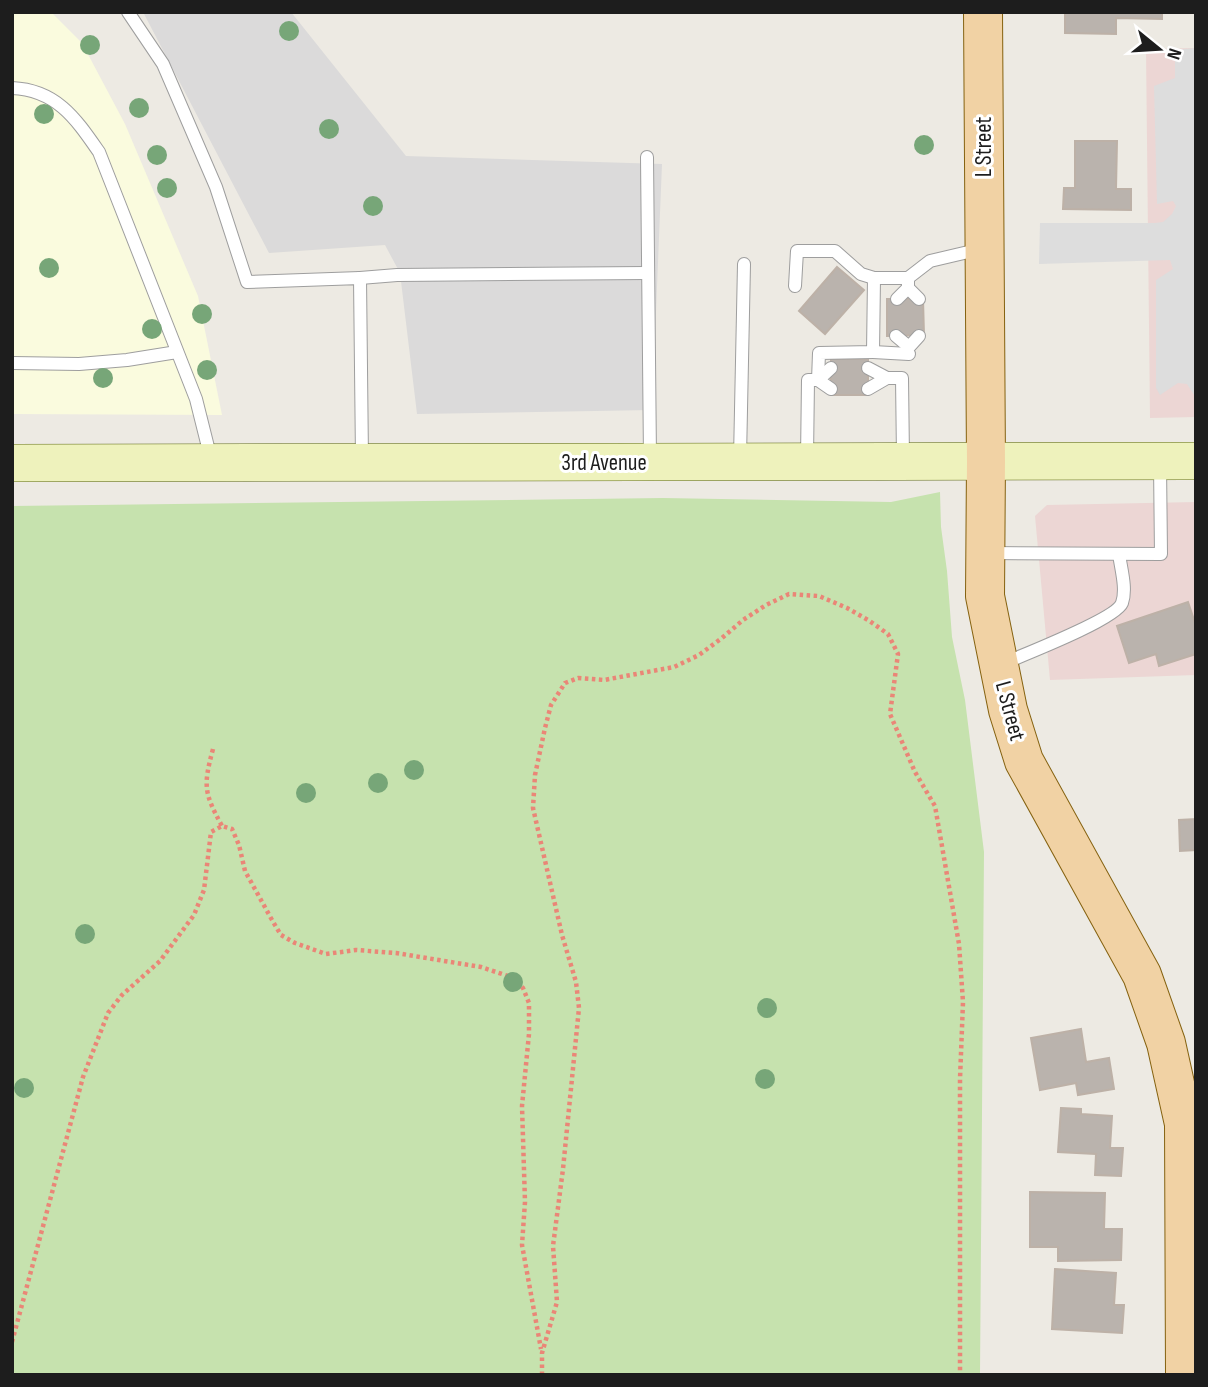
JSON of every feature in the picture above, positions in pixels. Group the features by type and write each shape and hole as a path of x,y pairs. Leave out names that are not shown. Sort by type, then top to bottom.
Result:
{"main road":[{"name":"L Street","path":"983,12 985,596 1008,710 1024,761 1142,975 1166,1043 1184,1124 1185,1375"},
{"name":"3rd Avenue","path":"12,463 1196,461"}],"lane":[{"path":"130,13 163,64 216,187 247,282 397,275 648,273"},
{"path":"12,88 21,88 54,100 76,119 99,152 196,399 212,464"},
{"path":"647,157 650,463"},
{"path":"897,299 908,283 930,261 985,248"},
{"path":"795,286 797,251 835,251 861,274 908,283 919,299"},
{"path":"740,462 744,264"},
{"path":"360,278 362,463"},
{"path":"873,352 874,278"},
{"path":"903,462 902,378 909,350 919,335"},
{"path":"896,336 909,350"},
{"path":"818,380 820,353 909,350"},
{"path":"12,363 79,364 177,352"},
{"path":"868,368 887,378 902,378"},
{"path":"818,380 831,369"},
{"path":"868,390 887,378"},
{"path":"807,462 808,380 818,380 831,389"},
{"path":"986,554 1161,554 1160,461"},
{"path":"998,666 1103,619 1121,606 1124,594 1119,554"}],"path":[{"path":"542,1353 557,1302 553,1246 579,1008 576,982 562,935 533,808 536,775 551,705 565,683 578,678 604,680 674,667 699,654 766,605 789,594 818,596 848,608 888,634 898,654 890,714 915,772 935,806 959,944 963,1002 960,1079 960,1375"},
{"path":"213,749 205,782 210,803 222,826"},
{"path":"12,1342 83,1077 108,1013 122,995 160,961 194,915 204,890 211,832 222,826 232,829 245,870 276,928 281,935 295,943 326,954 356,950 396,953 481,967 514,978 523,988 529,1003 529,1034 522,1105 525,1202 522,1245 542,1353 542,1375"}],"shaded area":[{"path":"12,12 51,12 82,43 125,124 198,296 222,415 12,414"},
{"path":"143,12 291,12 406,156 662,164 652,410 417,414 400,273 385,245 269,253"},
{"path":"1196,48 1196,417 1150,418 1146,49"},
{"path":"1196,48 1196,398 1187,384 1178,383 1160,395 1156,388 1156,280 1173,269 1170,260 1039,264 1040,223 1155,223 1163,222 1172,214 1176,206 1173,201 1157,204 1154,86 1175,78 1175,50"},
{"path":"1196,502 1196,675 1050,680 1035,516 1047,505"}],"green space":[{"path":"940,492 952,637 965,700 984,852 980,1375 12,1375 12,506 663,498 891,502"}],"building":[{"path":"1065,12 1162,12 1162,19 1116,18 1116,34 1065,33"},
{"path":"1075,141 1117,141 1116,189 1131,189 1131,210 1063,209 1064,188 1075,188"},
{"path":"837,267 864,290 825,334 799,311"},
{"path":"887,299 923,299 924,335 887,336"},
{"path":"831,359 868,359 868,395 831,395"},
{"path":"1188,602 1196,626 1196,654 1159,666 1156,654 1129,663 1117,626"},
{"path":"1196,819 1196,850 1180,851 1179,820"},
{"path":"1081,1029 1086,1062 1109,1058 1114,1089 1078,1095 1076,1083 1040,1090 1031,1038"},
{"path":"1061,1108 1081,1109 1081,1114 1112,1116 1110,1148 1123,1148 1121,1176 1095,1175 1096,1154 1058,1152"},
{"path":"1030,1192 1105,1193 1104,1229 1122,1229 1121,1260 1058,1261 1058,1247 1030,1247"},
{"path":"1055,1269 1116,1273 1114,1305 1124,1305 1122,1333 1052,1329"}]}
